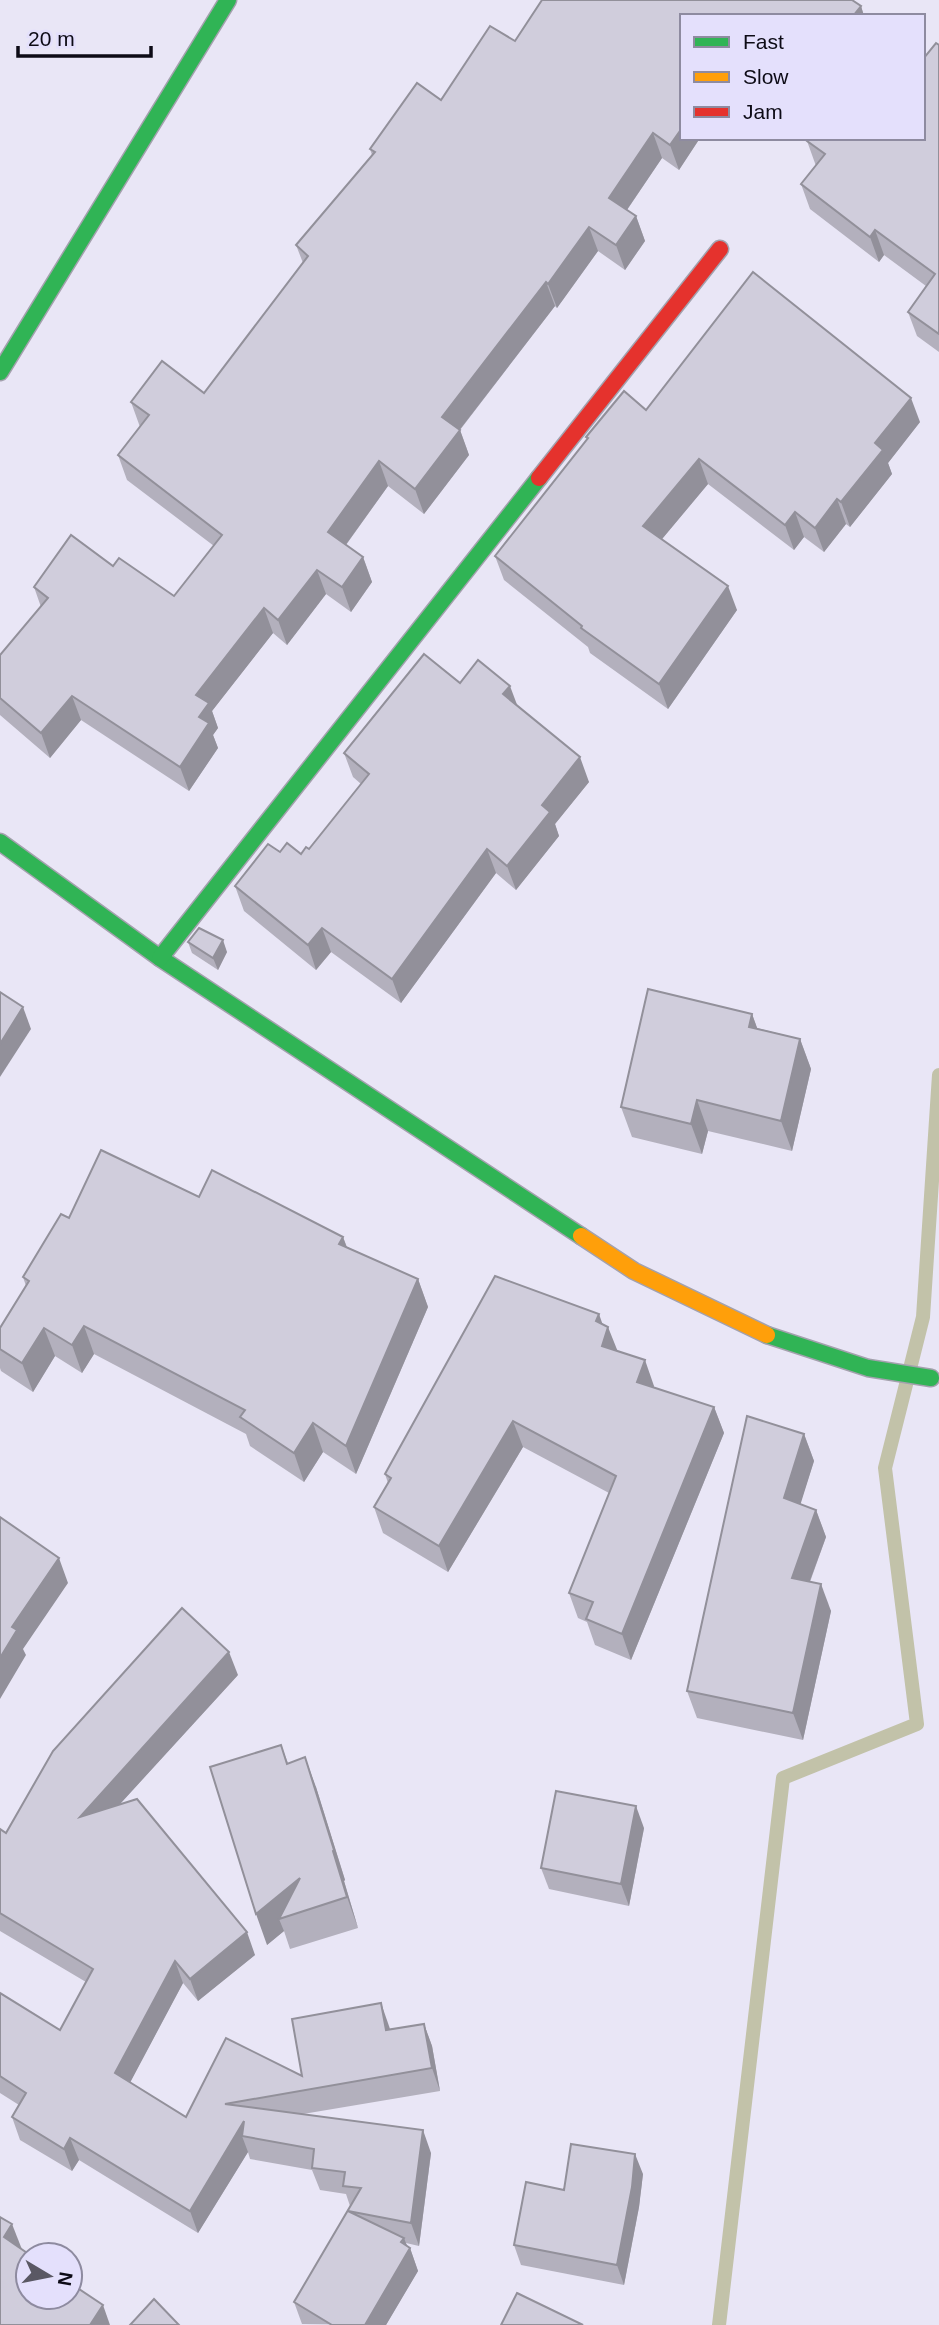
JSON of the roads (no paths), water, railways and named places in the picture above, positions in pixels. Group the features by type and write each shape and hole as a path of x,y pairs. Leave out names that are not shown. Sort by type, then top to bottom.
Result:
{"street":[{"path":"0,372 228,0"},
{"path":"160,958 720,249"},
{"path":"0,842 160,958 634,1271 768,1336 868,1368 931,1378"}],"waterway":[{"path":"719,2325 783,1778 917,1724 885,1468 923,1317 939,1075"}]}
